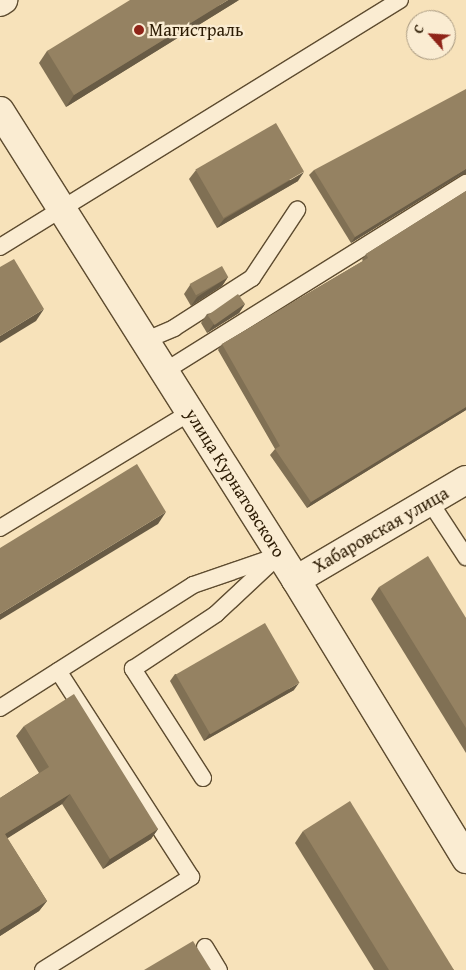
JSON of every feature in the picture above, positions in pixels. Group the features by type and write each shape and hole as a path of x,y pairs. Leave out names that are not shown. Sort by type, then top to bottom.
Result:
{"street":[{"name":"улица Курнатовского","path":"0,111 280,554 466,859"},
{"name":"Хабаровская улица","path":"296,580 466,480"}],"lane":[{"path":"0,247 400,0"},
{"path":"165,372 466,184"},
{"path":"144,341 174,328 252,278 297,210"},
{"path":"0,528 191,412"},
{"path":"430,502 466,558"},
{"path":"0,708 193,585 280,554"},
{"path":"203,778 133,669 216,614 280,554"},
{"path":"42,970 191,878 58,671"},
{"path":"205,947 220,970"}],"building":[{"path":"130,0 228,0 74,95 47,51"},
{"path":"466,89 466,169 355,237 314,170"},
{"path":"276,123 304,171 223,218 195,170"},
{"path":"466,191 466,407 311,502 275,449 280,446 222,344 368,258 366,254"},
{"path":"14,259 44,309 0,336 0,267"},
{"path":"222,266 228,277 196,295 190,284"},
{"path":"238,294 245,304 215,325 208,315"},
{"path":"137,464 166,512 0,614 0,548"},
{"path":"428,556 466,618 466,728 379,587"},
{"path":"265,623 300,683 210,734 176,674"},
{"path":"74,694 158,829 110,859 70,794 5,834 47,901 0,930 0,798 49,767 24,726"},
{"path":"350,801 454,970 389,970 303,831"},
{"path":"193,941 211,970 144,970"}],"place":[{"name":"Магистраль","path":"139,30"}]}
